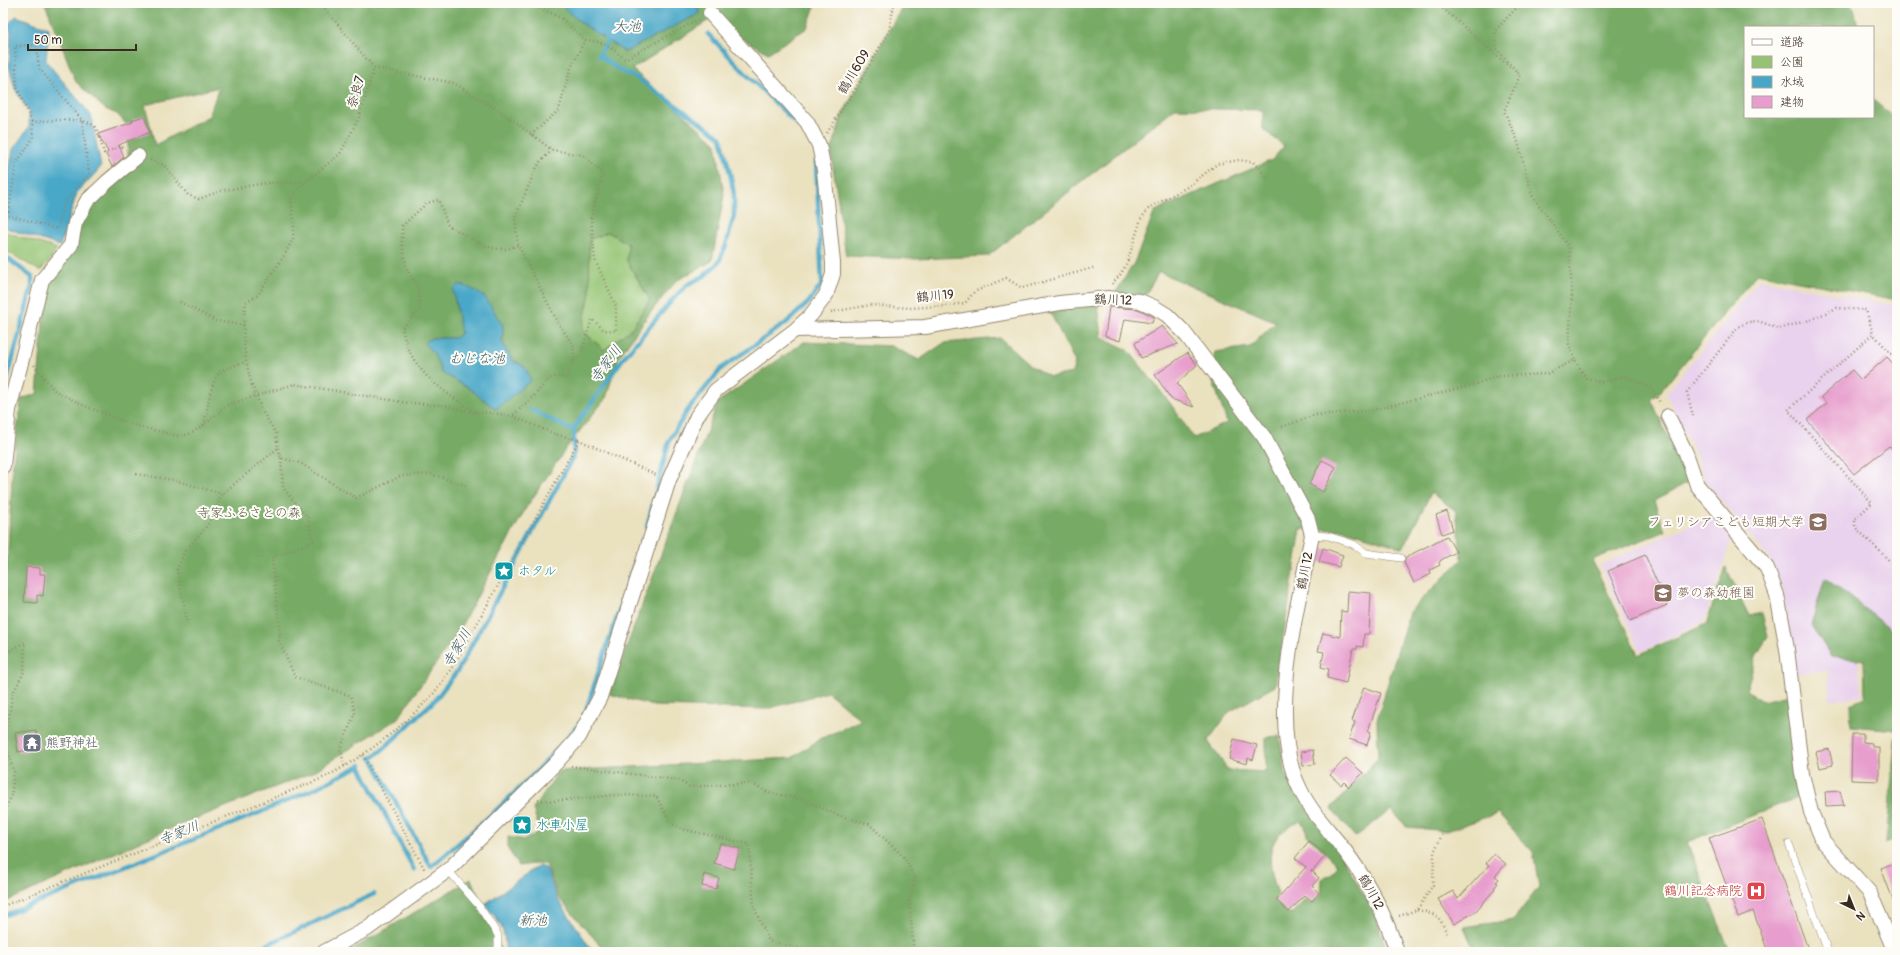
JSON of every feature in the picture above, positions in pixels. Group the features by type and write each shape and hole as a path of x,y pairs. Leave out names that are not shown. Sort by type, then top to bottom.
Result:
{"street":[{"path":"324,952 367,929 448,870 555,764 579,737 600,697 669,480 697,416 716,390 795,330 811,315 826,294 832,274 833,263 824,170 819,146 806,122 710,13"},
{"path":"3,466 6,410 23,356 42,280 71,245 75,223 87,201 106,182 138,156"},
{"name":"鶴川12","path":"795,330 925,327 1060,303 1108,298 1125,298 1140,301 1154,307 1174,321 1264,437 1308,519 1312,535 1289,651 1286,696 1286,733 1290,766 1300,790 1362,875 1387,921 1397,952"},
{"path":"1668,416 1686,453 1697,485 1767,568 1777,595 1787,649 1802,774 1811,812 1823,841 1870,893 1895,952"}],"lane":[{"path":"1312,535 1328,536 1353,544 1366,553 1401,558"},
{"path":"1789,844 1828,952"},
{"path":"448,870 479,906 498,935 498,952"}],"path":[{"name":"奈良7","path":"244,325 246,302 258,295 293,239 294,221 291,198 303,184 340,154 359,118 374,68 320,3"},
{"path":"529,3 561,18 586,40 597,40 612,48 625,59 710,13"},
{"name":"鶴川609","path":"819,146 862,80 889,31 894,3"},
{"path":"1436,3 1520,75"},
{"path":"1520,75 1497,50 1495,31 1503,20 1521,3"},
{"path":"531,135 559,110 570,70 586,40"},
{"path":"82,120 89,174 65,202 57,229 8,215 16,164 33,138 32,122 17,87 15,46 37,45 39,68 82,120 93,126 98,134 104,153 121,146 138,156"},
{"path":"374,68 454,83 506,115 552,150 583,155 603,174 592,218 595,260 616,306 616,331 604,330 592,319 581,353 572,364"},
{"path":"1520,75 1504,111 1516,139 1532,195 1569,246 1572,294 1569,344 1575,360 1586,378 1603,382 1624,376 1652,389 1668,416"},
{"path":"32,122 82,120"},
{"path":"512,416 533,397 549,379 556,376 567,378 572,364 574,346 558,323 518,245 515,218 534,172 540,162 552,150"},
{"path":"1107,288 1120,275 1127,263 1141,219 1149,208 1189,186 1217,164 1239,160 1253,162 1269,180"},
{"path":"164,165 188,195 199,199 220,191 265,183 301,182 303,184"},
{"path":"518,245 502,249 481,245 464,233 448,226 439,200 426,203 402,226 402,245 407,270 418,287 420,309 402,328 404,339 420,370 451,396 475,412 512,416 555,434 579,440 669,480"},
{"name":"鶴川19","path":"811,315 871,305 909,308 946,306 965,303 974,292 1006,278 1022,288 1096,267"},
{"path":"180,302 216,321 244,325 245,362 262,411 276,433 281,458 283,488 308,518 313,541 272,558 280,634 279,641 296,677 351,696 355,714 340,749 345,767"},
{"path":"1693,416 1687,392 1738,327 1748,321 1761,322 1778,330 1810,320 1837,308 1866,310 1873,334 1897,360"},
{"path":"1873,334 1788,410 1872,503 1856,519 1855,527 1897,568"},
{"path":"23,356 34,364 55,391 84,405 133,425 178,436 187,435 203,426 227,405 294,384 408,403 443,405 471,412 494,413"},
{"path":"1282,427 1315,415 1368,411 1473,385 1498,376 1546,374 1575,360"},
{"path":"203,426 209,405 210,390 220,373 245,362"},
{"path":"3,906 318,780 345,767 409,717 434,692 454,665 579,440"},
{"path":"187,620 177,569 185,551 207,526 222,494 278,448"},
{"path":"281,458 300,463 356,498 401,476 431,474 467,486"},
{"path":"136,474 174,480 222,494"},
{"path":"3,655 25,642 24,672 12,695 8,720 5,728 4,745 14,772 11,797 3,813"},
{"path":"362,755 432,882"},
{"path":"555,764 678,780 690,787 752,783 767,792 805,800 837,814 869,824 904,857 915,878 909,901 914,952"},
{"path":"520,798 553,801 616,795 656,796 671,823 682,829 749,844 754,907 769,941 816,952"},
{"path":"1417,910 1433,885 1434,852 1442,835"},
{"path":"1387,921 1417,910 1433,913 1440,919 1448,936"}],"shaded area":[{"name":"フェリシアこども短期大学","path":"1759,279 1897,306 1897,639 1858,658 1862,696 1830,700 1827,670 1796,674 1783,593 1772,562 1706,482 1694,451 1666,394"},
{"name":"夢の森幼稚園","path":"1715,514 1733,535 1704,622 1640,652 1600,565"}],"green space":[{"name":"寺家ふるさとの森","path":"45,3 559,3 582,23 625,52 700,13 695,3 816,3 807,28 768,53 709,20 632,69 716,143 724,195 712,261 676,281 649,314 618,358 606,398 567,447 526,508 456,635 397,719 313,772 162,832 3,903 3,581 7,566 13,463 21,399 37,394 46,288 86,193 128,169 128,126 117,114 105,109 76,82","holes":["219,87 209,116 155,145 145,105","608,232 628,244 627,261 650,300 632,328 604,350 582,330 590,293 589,240","460,322 503,326 503,340 506,351 513,359 525,367 496,409 466,386 442,373 434,353 424,343 431,338 455,338 461,333"]},
{"path":"904,3 1850,3 1854,8 1858,26 1744,26 1744,118 1874,118 1874,101 1897,120 1897,300 1757,273 1661,391 1651,399 1688,482 1654,501 1665,531 1592,560 1638,655 1706,624 1726,567 1749,616 1762,613 1768,637 1757,654 1746,691 1763,701 1788,695 1801,796 1687,842 1730,952 1475,952 1464,927 1513,920 1539,887 1533,852 1498,813 1447,831 1407,827 1391,810 1355,837 1331,808 1378,758 1377,720 1409,612 1462,559 1456,511 1431,493 1403,548 1345,530 1301,529 1275,686 1229,712 1208,741 1228,770 1266,772 1266,737 1279,736 1286,774 1338,850 1376,916 1387,952 606,952 558,897 546,864 519,866 508,849 508,837 525,840 540,831 533,809 559,771 792,758 820,739 861,720 828,692 767,709 654,706 609,694 718,402 804,342 891,346 919,360 944,343 1000,338 1031,366 1050,377 1072,373 1075,362 1050,312 1098,305 1102,337 1128,350 1170,403 1194,438 1227,423 1210,372 1215,352 1250,347 1276,322 1159,272 1145,295 1116,292 1134,263 1155,211 1272,160 1284,146 1263,129 1263,110 1175,108 988,256 915,259 846,256 831,153 842,115","holes":["1300,821 1305,826 1307,835 1338,865 1331,875 1325,876 1322,879 1321,895 1311,904 1306,899 1290,915 1274,900 1278,894 1270,861 1271,852 1279,835 1288,827"]},
{"path":"3,231 57,249 49,262 40,271 3,249"},
{"path":"608,232 628,244 627,261 650,300 632,328 604,350 582,330 590,293 589,240"},
{"path":"1825,578 1897,634 1897,837 1886,844 1896,730 1851,726 1850,704 1865,698 1864,660 1831,656 1811,625"},
{"path":"471,879 502,952 348,952"}],"water":[{"name":"大池","path":"559,3 695,3 700,13 625,52 582,23"},
{"path":"16,16 49,28 46,61 91,115 101,167 77,193 60,246 3,227 3,207 13,149 29,127 29,113 15,89 9,66 11,33 8,24"},
{"name":"むじな池","path":"459,284 470,288 486,298 503,326 502,343 513,361 525,367 531,380 496,409 466,386 442,373 434,354 424,343 431,338 455,338 461,333 453,290"},
{"name":"新池","path":"538,866 546,868 557,898 593,952 505,952 504,937 501,926 485,904"}],"building":[{"path":"144,116 150,132 119,145 124,157 112,167 106,154 108,152 98,134 133,122 132,120"},
{"path":"1109,307 1138,309 1154,317 1152,323 1125,319 1120,341 1105,336"},
{"path":"1162,326 1178,344 1141,358 1135,343"},
{"path":"1187,353 1197,365 1177,383 1194,407 1171,399 1155,375"},
{"path":"1887,357 1897,368 1897,455 1889,446 1854,474 1807,420 1827,403 1821,397 1852,370 1861,380"},
{"path":"1322,460 1336,467 1323,492 1309,484"},
{"path":"1447,511 1453,530 1442,534 1436,515"},
{"path":"1447,536 1456,552 1441,560 1439,563 1440,565 1430,570 1431,574 1414,583 1404,562 1406,557"},
{"path":"1323,548 1343,555 1339,567 1319,562"},
{"path":"1645,555 1667,605 1630,621 1608,571"},
{"path":"26,567 40,568 40,574 45,574 43,596 37,595 37,603 24,602"},
{"path":"1348,591 1371,593 1369,634 1364,634 1363,647 1357,646 1357,649 1353,649 1346,683 1327,678 1329,669 1321,667 1324,652 1318,651 1323,633 1340,637 1341,611 1347,612"},
{"path":"1364,687 1381,693 1368,731 1371,732 1367,745 1349,739 1355,722 1352,721"},
{"path":"36,730 40,748 18,752 15,733"},
{"path":"1852,734 1863,734 1863,742 1872,743 1872,747 1879,747 1879,781 1851,780"},
{"path":"1234,739 1257,745 1253,760 1248,758 1247,764 1229,759"},
{"path":"1829,749 1833,765 1820,768 1816,752"},
{"path":"1313,750 1315,764 1303,766 1301,752"},
{"path":"1346,758 1363,773 1349,787 1344,782 1341,785 1330,775"},
{"path":"1840,791 1844,805 1826,806 1825,792"},
{"path":"1762,819 1809,952 1768,952 1753,911 1738,917 1709,838"},
{"path":"1309,841 1326,855 1312,871 1319,878 1312,886 1319,893 1312,901 1305,895 1289,912 1276,900 1306,867 1295,858"},
{"path":"720,843 740,849 734,869 714,863"},
{"path":"1494,854 1506,864 1495,876 1499,879 1496,882 1498,883 1494,888 1495,889 1475,912 1454,924 1438,899 1453,891 1458,899 1489,865 1486,863"},
{"path":"1897,862 1897,908 1896,908 1881,868"},
{"path":"704,874 719,878 716,889 702,886"}],"waterway":[{"path":"708,34 805,132"},
{"name":"寺家川","path":"371,758 381,751 435,700 458,670 574,455 574,428 624,357 674,298 687,285 704,276 719,262 726,245 734,216 734,194 721,137 637,78 619,70 599,55 611,35"},
{"path":"647,527 669,441 689,408 722,368 786,323 808,303 822,284 816,161"},
{"path":"3,255 32,277 32,286 4,391 3,402"},
{"path":"531,410 574,431"},
{"path":"586,710 643,538"},
{"path":"372,758 431,867 527,781 580,723"},
{"name":"寺家川","path":"3,916 259,813 314,789 361,765"},
{"path":"360,766 414,870"},
{"path":"252,952 374,894"}],"place":[{"name":"フェリシアこども短期大学","path":"1818,522"},
{"name":"ホタル","path":"504,571"},
{"name":"夢の森幼稚園","path":"1663,593"},
{"name":"熊野神社","path":"32,743"},
{"name":"水車小屋","path":"522,825"},
{"name":"鶴川記念病院","path":"1756,891"}]}
